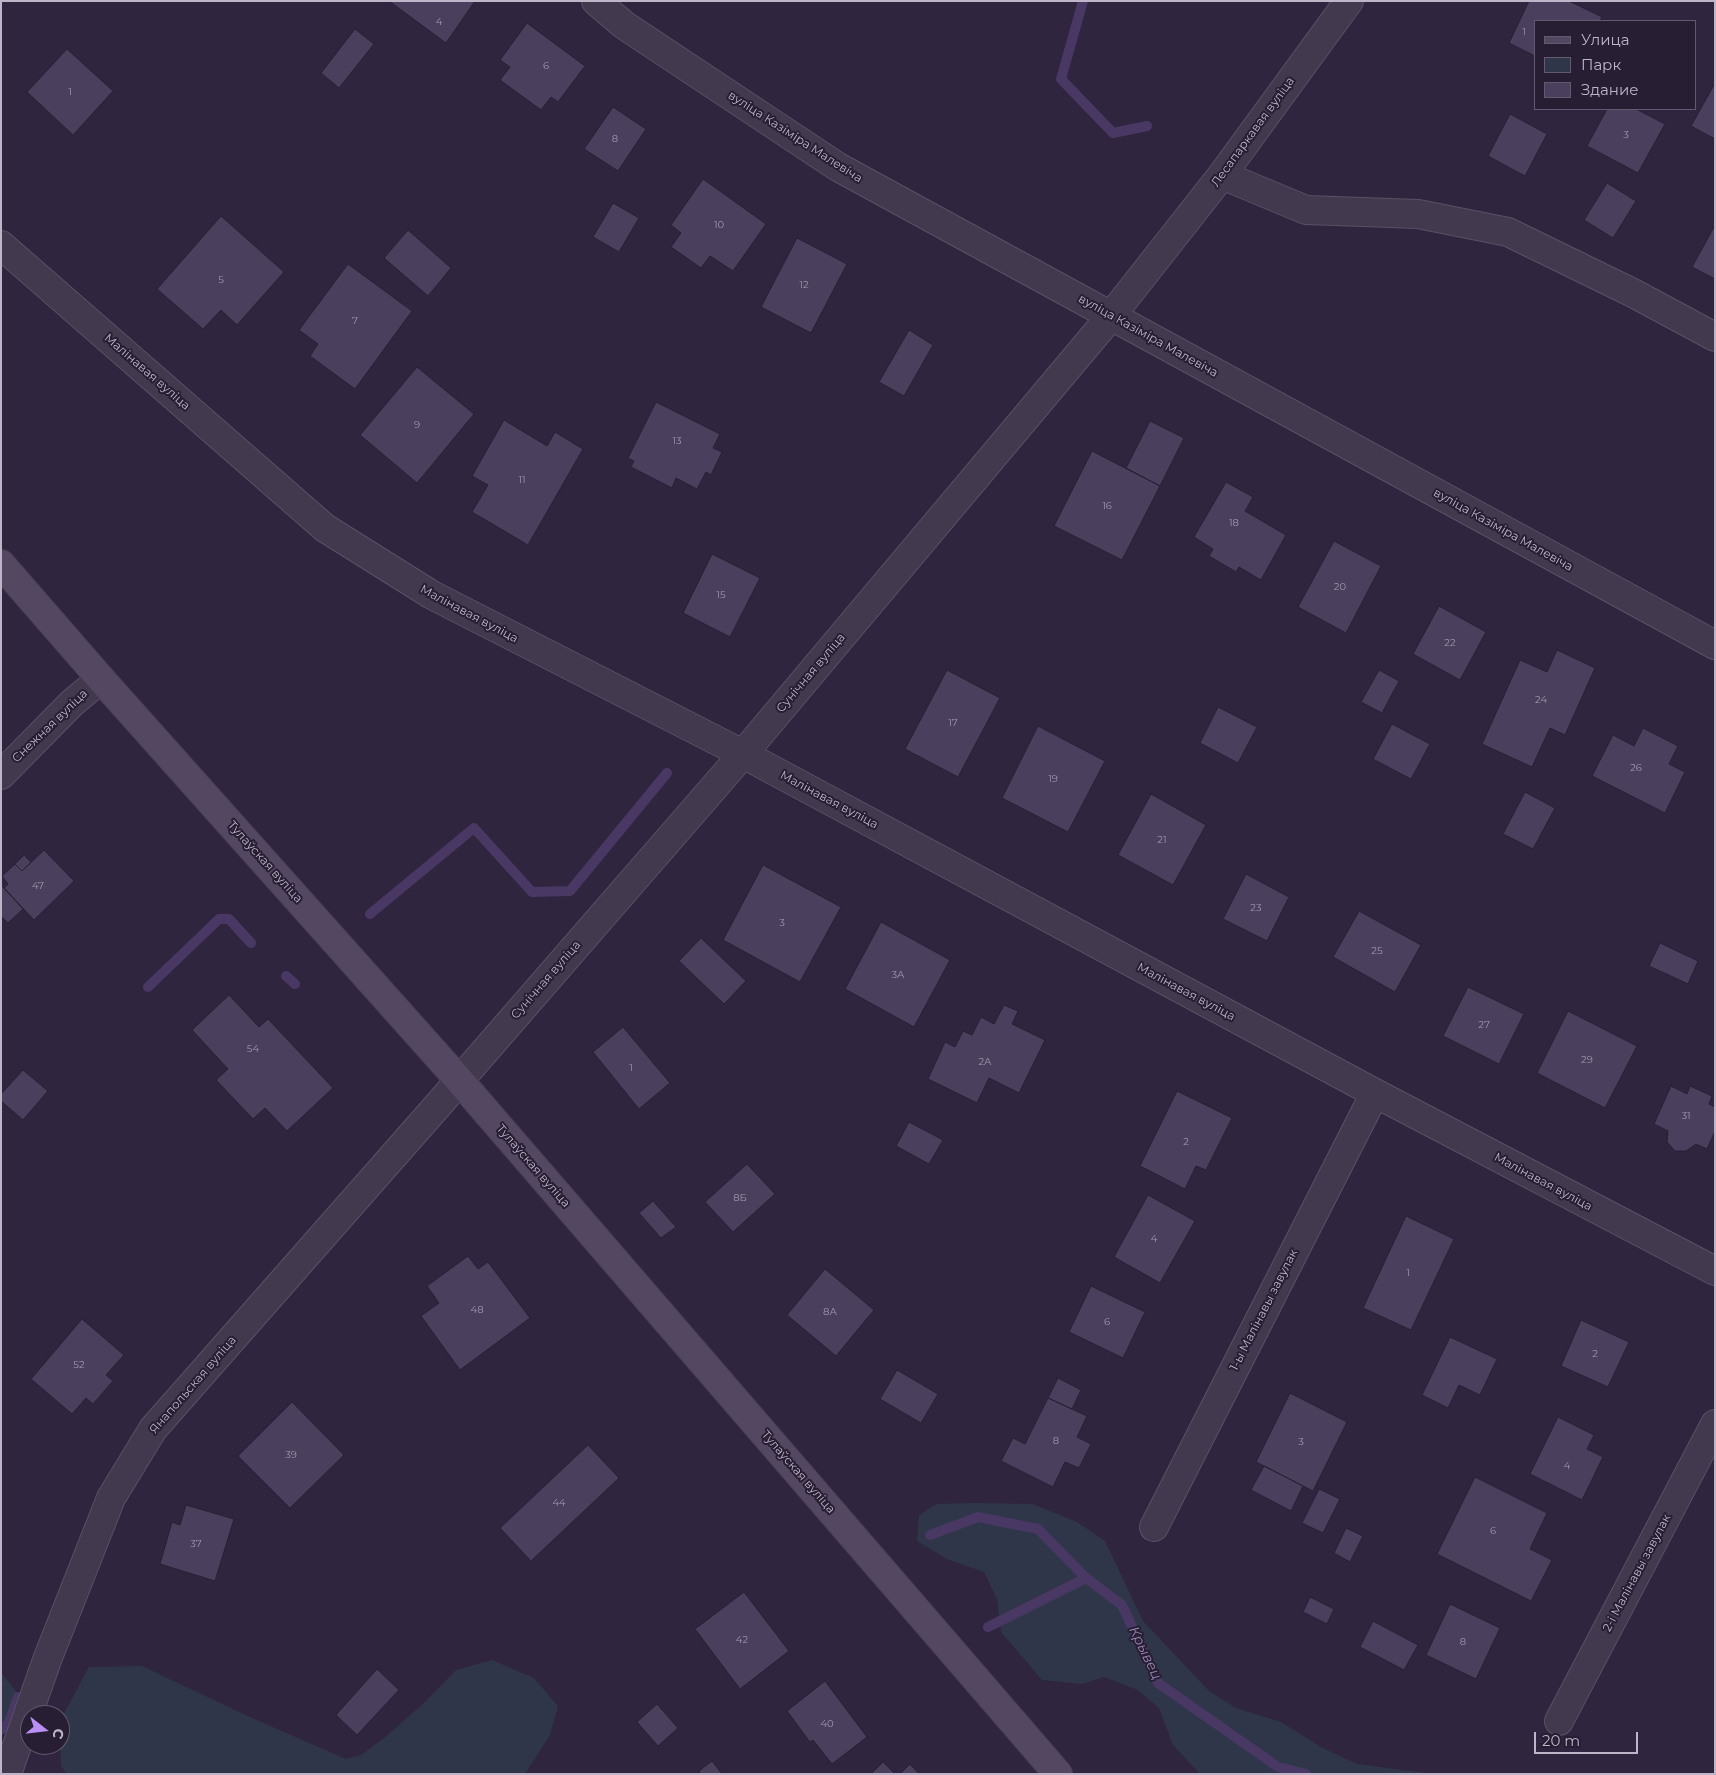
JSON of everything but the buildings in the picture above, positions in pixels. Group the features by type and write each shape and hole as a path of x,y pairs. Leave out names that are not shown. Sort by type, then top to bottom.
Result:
{"main road":[{"name":"Тулаўская вуліца","path":"1,564 101,679 459,1080 1058,1774"}],"street":[{"name":"вуліца Казіміра Малевіча","path":"596,1 624,25 838,167 1715,645"},
{"name":"Лесапаркавая вуліца","path":"1155,261 1222,175 1348,1"},
{"path":"1222,175 1306,210 1418,214 1508,232 1633,293 1715,337"},
{"name":"Малінавая вуліца","path":"1,245 325,528 432,595 743,754 1375,1093 1715,1271"},
{"name":"Сунічная вуліца","path":"459,1080 743,754 1155,261"},
{"name":"Снежная вуліца","path":"1,775 72,703 101,679"},
{"name":"Янапольская вуліца","path":"7,1774 47,1660 111,1498 153,1429 459,1080"},
{"name":"1-ы Малінавы завулак","path":"1154,1527 1375,1093"},
{"name":"2-і Малінавы завулак","path":"1559,1722 1715,1424"}],"green space":[{"path":"937,1504 1032,1504 1077,1522 1105,1541 1143,1621 1209,1691 1236,1708 1281,1722 1321,1747 1357,1764 1433,1774 1200,1774 1173,1745 1159,1708 1138,1690 1104,1677 1082,1684 1042,1680 1001,1632 997,1599 984,1572 947,1559 917,1541 919,1515"},
{"path":"492,1660 534,1678 558,1706 550,1735 525,1774 67,1774 61,1766 61,1755 70,1755 69,1705 89,1667 142,1666 252,1718 346,1759 361,1755 384,1738 425,1702 456,1670"},
{"path":"1,1673 16,1691 1,1737"}],"waterway":[{"path":"1083,1 1061,79 1113,133 1147,126"},
{"path":"370,914 474,828 532,892 570,891 667,773"},
{"path":"148,987 219,919 229,919 251,943"},
{"path":"286,976 295,984"},
{"path":"930,1535 978,1517 1038,1529 1086,1578"},
{"name":"Крывец","path":"988,1627 1086,1578 1122,1605 1158,1683 1278,1767 1306,1774"},
{"path":"1,1730 9,1723 18,1697"}]}
